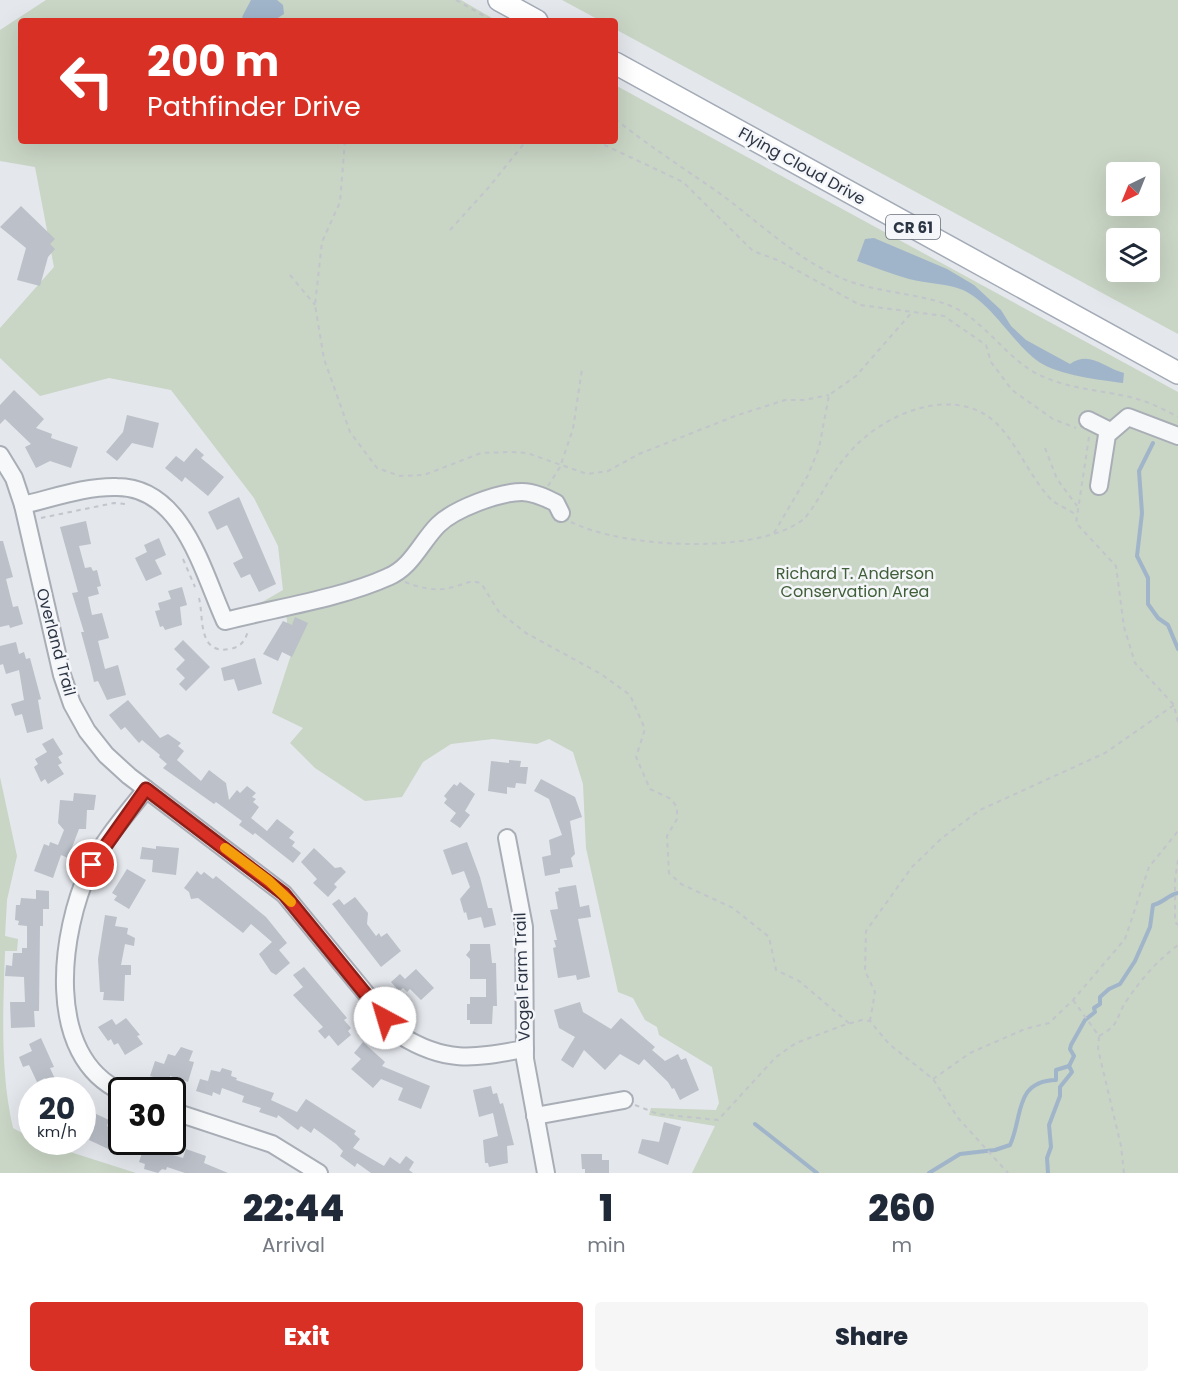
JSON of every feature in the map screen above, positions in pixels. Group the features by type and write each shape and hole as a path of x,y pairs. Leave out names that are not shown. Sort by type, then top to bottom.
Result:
{"main road":[{"path":"499,0 532,18"},
{"name":"Flying Cloud Drive","path":"618,65 1178,373"}],"street":[{"path":"1099,486 1107,435 1128,417 1178,436"},
{"path":"1086,428 1110,431"},
{"name":"Overland Trail","path":"0,455 14,478 23,505 49,625 72,704 106,755 146,789 284,894 400,1035 420,1047 441,1055 463,1058 525,1049"},
{"path":"23,505 102,488 134,489 150,495 176,515 225,621 368,586 392,576 405,567 437,526 460,509 513,492 525,492 556,503 561,513"},
{"path":"108,1083 98,1076 83,1059 66,1016 72,917 80,891 92,865 146,789"},
{"name":"Vogel Farm Trail","path":"507,838 524,927 525,1049 546,1173"},
{"path":"535,1116 624,1100"},
{"path":"186,1116 272,1144 319,1173"}],"path":[{"path":"456,0 488,18"},
{"path":"618,121 658,154 714,190 770,235 800,256 840,278 870,289 957,308 985,328 1029,371 1062,385 1150,403 1178,417"},
{"path":"345,144 340,202 322,242 315,305 324,359 350,432 377,468 400,476 424,476 481,453 511,452 527,453 560,467 587,474 608,471 639,454 735,416 786,400 804,400 828,395 856,376 913,311"},
{"path":"450,230 524,144"},
{"path":"603,144 683,182 753,251 780,261 861,304 944,316 986,345 991,362 1012,390 1053,419 1086,428 1076,523 1116,566 1124,627 1135,663 1174,705 1178,723"},
{"path":"290,275 315,305"},
{"path":"543,497 560,467 573,429 582,369"},
{"path":"773,535 808,475 819,448 828,395"},
{"path":"561,513 577,525 671,544 710,544 773,535 796,526 805,518 846,456 865,437 892,420 934,405 950,404 973,408 997,424 1046,493 1077,515"},
{"path":"1044,448 1057,479 1077,506"},
{"path":"39,520 42,517 114,503 129,504"},
{"path":"178,549 195,588"},
{"path":"392,576 424,588 451,588 470,580 481,583 499,612 526,633 601,674 630,694 645,729 636,757 650,789 671,799 677,807 677,819 667,837 669,873 681,884 733,908 769,937 776,970 799,981 850,1024"},
{"path":"199,597 201,630 206,641 213,647 226,650 237,648 243,643 250,625 249,615"},
{"path":"870,1021 875,992 865,971 866,931 912,867 942,838 980,810 1105,753 1174,705"},
{"path":"933,1079 970,1053 1025,1029 1049,1023 1073,1000 1125,939 1149,867 1178,831"},
{"path":"1178,860 1174,900 1175,922 1178,925"},
{"path":"1099,1036 1117,1024 1125,1003 1153,964 1178,945"},
{"path":"1073,1000 1084,1012 1099,1036 1098,1049 1121,1146 1124,1173"},
{"path":"624,1100 658,1114 718,1120 776,1057 796,1043 862,1020 870,1021 889,1044 933,1079 957,1118 1008,1173"}],"green space":[{"name":"Richard T. Anderson Conservation Area","path":"46,0 461,0 492,18 18,18"},
{"path":"562,0 1178,0 1178,334 618,31 618,18 595,18"},
{"name":"Richard T. Anderson Conservation Area","path":"18,18 18,144 618,144 618,87 1178,392 1178,1173 692,1173 715,1126 649,1115 651,1108 716,1110 719,1103 712,1067 659,1035 657,1027 645,1020 633,998 618,992 586,848 583,784 573,752 549,739 537,744 493,739 451,744 423,762 402,797 365,801 315,768 290,743 303,728 272,713 291,655 286,613 243,613 283,590 278,546 254,498 171,390 109,378 40,396 0,358 0,328 54,267 35,167 0,161 0,30"},
{"path":"0,777 17,856 7,900 5,936 18,939 17,951 5,951 3,1018 6,1085 13,1128 18,1131 18,1155 80,1155 136,1173 0,1173"}],"water":[{"path":"251,0 277,0 283,5 284,14 278,18 242,17"},
{"path":"874,238 947,269 974,285 1001,310 1011,326 1026,340 1070,364 1084,359 1097,361 1124,373 1123,383 1068,374 1047,367 1029,354 983,304 963,290 909,279 857,261 865,239"}],"building":[{"path":"21,206 55,239 50,244 55,249 48,257 40,286 17,280 26,248 0,227"},
{"path":"14,390 44,419 36,428 52,434 51,438 78,447 71,468 50,461 36,468 25,447 31,444 5,419 0,424 0,405"},
{"path":"127,415 159,423 153,448 132,443 117,461 106,452 123,432"},
{"path":"196,448 204,455 201,458 224,477 208,496 185,477 182,482 165,468 176,456 184,462"},
{"path":"239,497 276,584 259,592 250,574 241,578 233,563 243,558 227,525 217,530 208,512"},
{"path":"86,521 91,544 79,546 85,568 91,567 93,571 97,570 101,586 97,587 99,594 88,597 92,615 102,613 109,638 98,641 105,669 118,665 126,695 107,700 98,681 94,682 81,632 84,632 72,593 78,592 60,527"},
{"path":"159,538 166,555 155,560 162,574 146,581 135,558 147,552 144,545"},
{"path":"0,541 3,541 13,577 6,579 13,607 18,606 23,624 10,628 9,625 0,627"},
{"path":"182,587 187,605 180,607 182,625 165,630 163,626 160,627 155,611 160,610 158,603 171,599 168,591"},
{"path":"295,617 308,623 292,657 282,652 278,661 263,654 283,621 292,625"},
{"path":"183,640 210,667 186,691 179,684 185,678 176,669 185,660 174,649"},
{"path":"16,642 19,654 24,652 26,659 30,658 41,699 38,700 43,729 27,733 22,714 15,716 11,704 24,700 19,670 6,674 3,664 0,665 0,646"},
{"path":"255,658 262,684 238,691 234,679 224,681 221,668"},
{"path":"128,700 160,738 168,734 181,743 178,746 184,751 177,760 201,781 209,770 226,783 229,800 237,790 240,793 247,786 256,793 252,797 256,799 253,802 259,807 251,818 267,831 277,819 294,832 289,838 295,842 292,846 301,853 293,863 255,833 253,835 239,825 242,821 216,802 214,804 163,768 167,764 142,740 139,743 125,727 121,730 109,715"},
{"path":"53,738 63,754 58,757 62,763 58,765 64,774 48,784 45,779 41,782 34,767 38,764 35,759 47,752 42,744"},
{"path":"509,760 521,761 520,767 528,767 526,784 516,783 515,788 507,787 507,794 488,791 491,761 509,763"},
{"path":"541,779 575,797 582,817 570,821 575,854 571,858 573,867 560,869 560,873 545,876 542,857 551,855 549,840 562,835 549,799 534,791"},
{"path":"460,782 475,794 465,811 470,815 460,828 450,821 456,813 444,803 447,799 444,796 454,784 457,786"},
{"path":"74,793 96,795 94,810 87,810 86,829 79,829 68,858 61,855 53,878 34,871 44,844 49,846 50,842 58,845 64,830 58,823 60,800 73,801"},
{"path":"467,842 488,908 492,908 496,925 484,928 481,917 468,920 466,912 464,913 460,899 470,887 464,871 452,875 443,850"},
{"path":"156,846 179,848 176,875 152,872 153,860 140,859 142,847 156,849"},
{"path":"314,848 335,868 341,867 346,872 334,884 337,887 328,897 313,883 317,879 301,862"},
{"path":"127,869 146,880 129,909 114,900 117,896 112,893"},
{"path":"197,871 201,875 204,872 213,879 216,876 266,917 287,943 279,950 290,963 276,975 271,972 259,954 272,942 251,924 243,933 198,898 191,899 189,892 184,888"},
{"path":"576,885 580,907 589,905 591,917 578,919 590,977 577,980 576,975 558,978 553,948 556,947 554,940 557,940 550,910 558,909 555,892 559,891 558,888"},
{"path":"36,890 49,891 49,909 43,909 43,926 40,926 39,1011 34,1011 35,1027 11,1028 10,1002 25,1002 24,977 5,976 6,965 12,966 13,953 22,953 22,948 27,948 27,926 18,925 19,921 15,920 16,905 20,905 21,898 36,899"},
{"path":"355,897 368,913 367,924 376,936 379,933 381,937 387,933 401,951 381,967 332,904 339,899 344,905"},
{"path":"105,915 117,917 115,926 128,928 127,934 135,938 134,946 125,944 121,965 131,965 131,975 125,975 124,1001 103,1000 104,992 100,992 98,959"},
{"path":"470,944 490,944 492,963 496,963 497,1006 493,1006 492,1024 470,1024 470,1020 467,1020 467,1004 470,1004 470,997 486,997 486,979 470,979 470,959 466,955 470,950"},
{"path":"304,967 347,1018 344,1020 351,1028 348,1031 351,1035 338,1046 329,1035 325,1039 318,1031 323,1027 293,995 303,987 293,975"},
{"path":"416,969 434,988 421,1000 410,989 407,992 403,988 399,991 391,982 400,974 405,979"},
{"path":"580,1002 583,1012 611,1029 621,1018 655,1047 652,1050 665,1061 678,1054 681,1060 686,1058 699,1090 680,1100 674,1088 672,1089 668,1082 644,1059 639,1065 620,1054 605,1070 584,1050 573,1068 561,1060 575,1037 559,1028 554,1010"},
{"path":"126,1018 140,1035 137,1036 143,1044 125,1055 118,1043 114,1045 111,1039 108,1041 98,1027 112,1019 116,1025"},
{"path":"41,1038 54,1067 50,1068 54,1077 35,1077 29,1065 23,1067 19,1057 32,1051 29,1044"},
{"path":"363,1042 385,1062 382,1066 430,1086 421,1109 398,1100 403,1088 381,1079 373,1088 351,1069 361,1059 354,1053"},
{"path":"181,1047 193,1051 189,1061 194,1062 188,1082 186,1077 150,1076 155,1061 164,1064 168,1054 175,1056"},
{"path":"222,1068 232,1071 231,1076 237,1078 236,1080 274,1093 271,1100 297,1112 306,1099 356,1131 354,1134 360,1139 353,1148 384,1166 390,1157 400,1164 406,1156 414,1162 409,1170 413,1173 371,1173 357,1163 355,1167 340,1156 343,1151 336,1144 314,1128 311,1133 301,1126 298,1130 278,1115 277,1118 259,1112 261,1108 242,1102 244,1096 222,1088 220,1095 213,1092 212,1096 196,1091 200,1079 208,1081 211,1070 220,1072"},
{"path":"491,1086 493,1094 497,1093 500,1104 503,1103 514,1145 507,1146 508,1163 489,1167 488,1163 485,1163 483,1140 498,1136 493,1113 479,1117 473,1090"},
{"path":"96,1114 108,1120 108,1149 96,1143"},
{"path":"664,1122 681,1127 668,1165 638,1153 642,1139 659,1142"},
{"path":"186,1149 206,1156 204,1163 228,1173 185,1173 167,1167 166,1170 162,1169 158,1173 144,1169 145,1164 139,1162 141,1155 173,1155 183,1158 186,1155"},
{"path":"581,1154 602,1154 602,1160 609,1160 609,1173 585,1173 585,1169 582,1169"}],"waterway":[{"path":"1153,443 1139,471 1142,513 1137,556 1148,578 1148,604 1158,618 1168,625 1178,649"},
{"path":"1048,1173 1047,1158 1051,1147 1049,1125 1060,1096 1060,1087 1072,1072 1069,1066 1074,1056 1070,1049 1071,1045 1085,1020 1095,1012 1094,1008 1100,1004 1100,997 1109,989 1120,984 1135,961 1150,927 1153,905 1178,893"},
{"path":"929,1173 960,1154 995,1150 1010,1145 1026,1094 1042,1082 1056,1080 1056,1070 1069,1066"},
{"path":"755,1124 817,1173"}],"slow traffic":[{"path":"225,848 269,881 291,902"}],"route":[{"path":"92,865 146,789 284,894 385,1018"}]}
